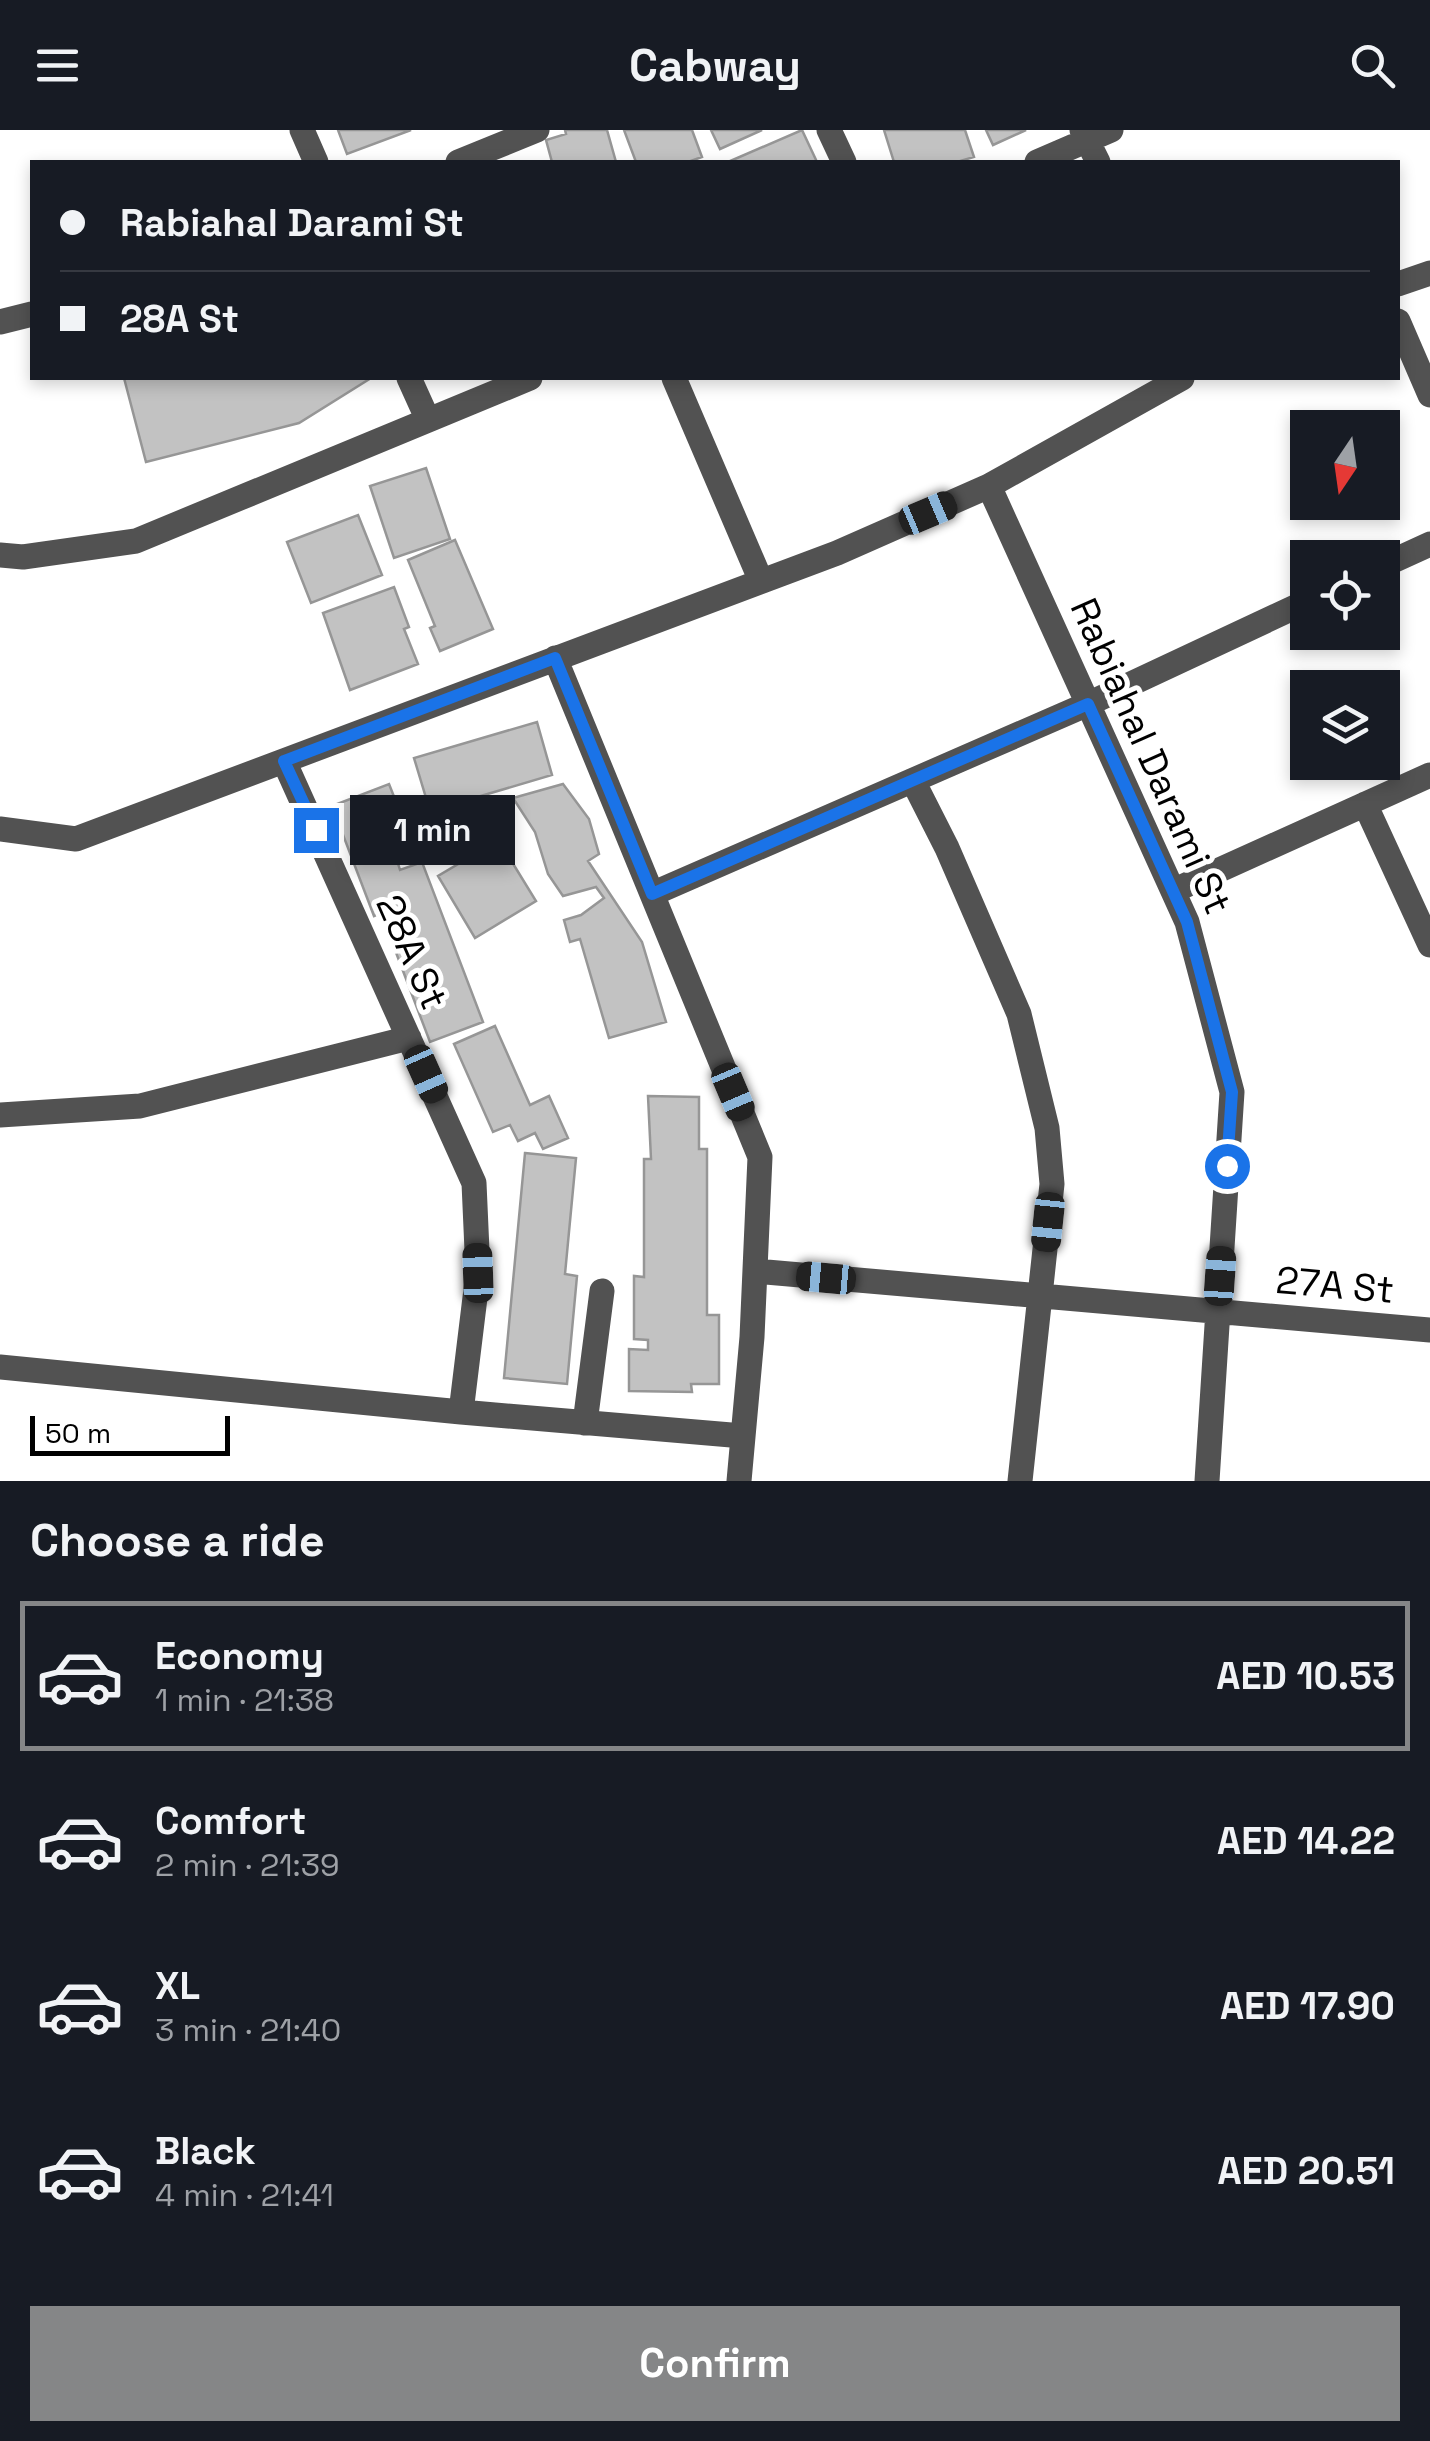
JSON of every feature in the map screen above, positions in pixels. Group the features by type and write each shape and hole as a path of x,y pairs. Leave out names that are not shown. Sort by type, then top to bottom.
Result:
{"street":[{"path":"302,130 315,160"},
{"path":"463,160 536,130"},
{"path":"829,130 843,160"},
{"path":"1042,160 1089,144 1110,130"},
{"path":"1400,283 1430,274"},
{"path":"0,322 30,314"},
{"path":"1400,326 1430,395"},
{"path":"410,380 428,420"},
{"path":"0,555 23,557 136,541 525,380"},
{"path":"675,380 761,581"},
{"path":"0,829 76,839 837,553 989,486 1178,380"},
{"name":"Rabiahal Darami St","path":"989,486 1187,922 1232,1092 1207,1481"},
{"path":"1400,558 1430,544"},
{"path":"652,894 1088,704 1290,609"},
{"path":"555,658 760,1157 738,1481"},
{"name":"28A St","path":"284,761 474,1182 478,1273 461,1412"},
{"path":"1173,891 1430,775"},
{"path":"913,781 947,848 1018,1014 1047,1128 1052,1184 1020,1481"},
{"path":"1365,804 1430,946"},
{"path":"0,1115 140,1106 409,1038"},
{"name":"27A St","path":"755,1271 1430,1330"},
{"path":"585,1423 602,1291"},
{"path":"0,1368 743,1436"}],"building":[{"path":"338,130 411,130 347,154"},
{"path":"565,130 607,130 615,160 551,160 546,140 566,134"},
{"path":"624,130 692,130 702,157 694,160 635,160"},
{"path":"711,130 762,130 720,149"},
{"path":"802,130 816,160 733,160"},
{"path":"884,130 965,130 974,157 964,160 893,160"},
{"path":"986,130 1026,130 993,145"},
{"path":"125,380 368,380 299,423 146,462"},
{"path":"426,468 450,539 394,558 370,486"},
{"path":"358,515 382,575 311,603 287,542"},
{"path":"455,540 493,629 440,651 430,628 435,626 408,560"},
{"path":"394,587 418,664 350,690 323,613"},
{"path":"537,722 552,775 430,811 414,758"},
{"path":"389,784 415,850 396,857 400,870 422,862 483,1022 430,1042 381,913 374,916 332,806"},
{"path":"563,784 589,819 599,854 588,861 642,942 666,1022 609,1038 580,939 570,942 564,920 581,915 604,898 596,887 563,896 548,874 535,832 513,798"},
{"path":"504,849 536,901 475,938 438,876 482,850 488,858"},
{"path":"495,1026 530,1105 549,1096 568,1138 543,1149 535,1133 518,1141 510,1125 493,1132 454,1044"},
{"path":"648,1096 699,1097 699,1149 707,1149 707,1315 719,1315 719,1384 691,1384 692,1392 629,1391 629,1349 648,1350 648,1340 634,1339 634,1276 644,1277 644,1159 651,1159"},
{"path":"525,1153 576,1158 565,1274 577,1276 567,1384 504,1378"}],"route":[{"path":"316,830 284,761 555,658 652,894 1088,704 1187,922 1232,1092 1227,1166"}]}
